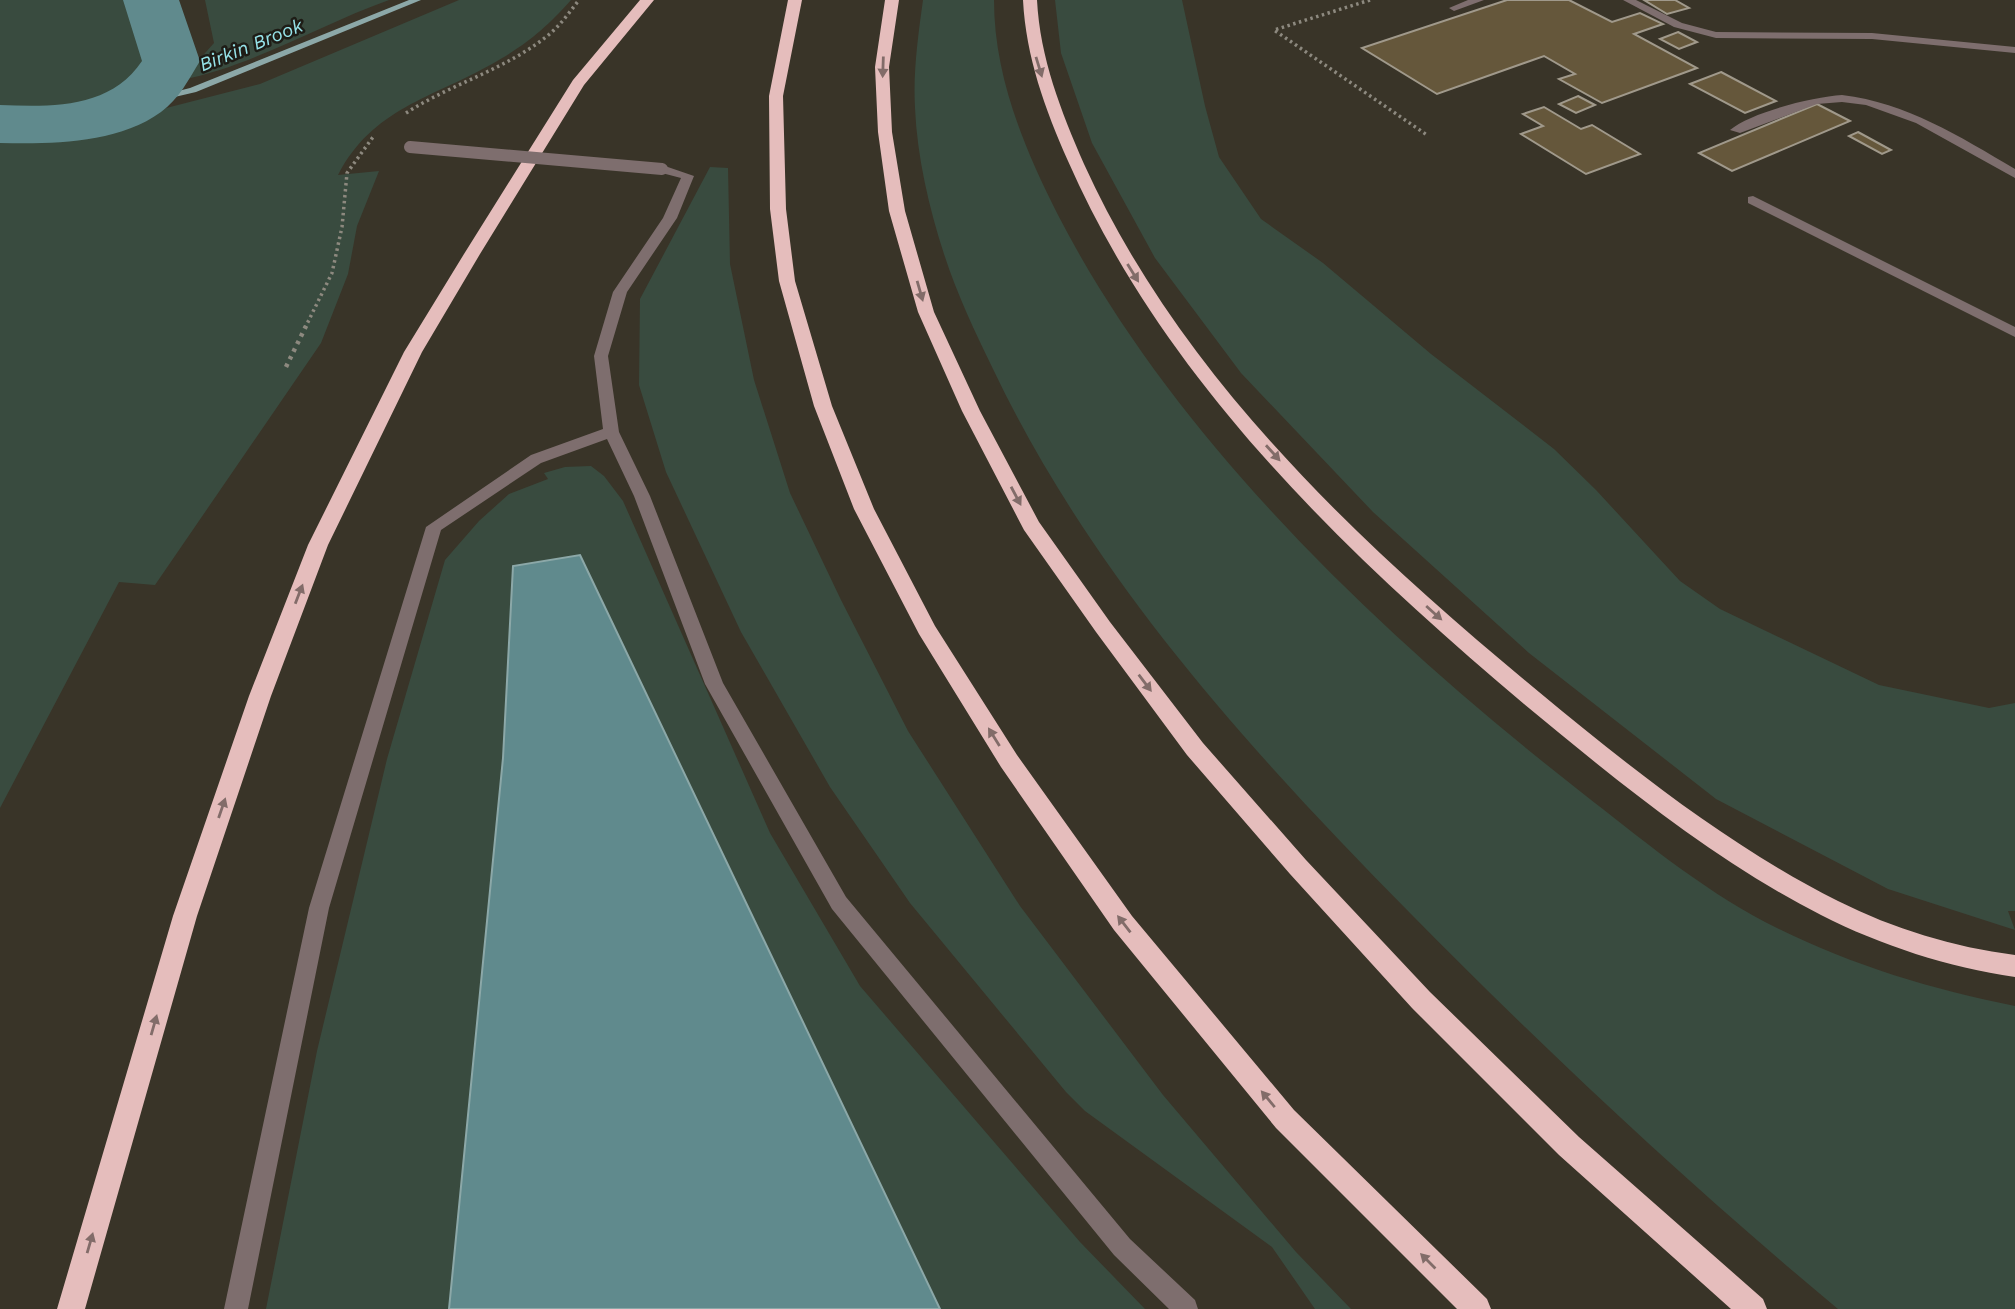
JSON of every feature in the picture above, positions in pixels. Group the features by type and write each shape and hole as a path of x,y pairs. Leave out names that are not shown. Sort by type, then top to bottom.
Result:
{"highway":[{"path":"71,1309 186,916 260,696 318,545 413,352 465,265 578,83 647,0"},
{"path":"795,0 776,96 778,209 787,281 823,405 838,444 864,509 926,629 1009,761 1123,923 1285,1119 1477,1309"},
{"path":"892,0 882,67 885,132 897,211 926,312 971,411 1031,525 1103,627 1195,749 1298,867 1421,1000 1569,1146 1753,1309"},
{"path":"1030,0 1037,63 1064,136 1102,223 1138,282 1185,348 1243,420 1310,493 1403,584 1505,677 1648,793 1739,857 1831,909 1914,943 2015,966"}],"lane":[{"path":"1454,8 1479,0"},
{"path":"1628,0 1678,25 1716,35 1872,36 2015,50"},
{"path":"1736,130 1818,100 1858,98 1910,117 2015,174"},
{"path":"410,147 662,169 688,176 670,218 620,292 601,356 611,432 642,496 714,684 839,903 1122,1247 1186,1309"},
{"path":"1754,200 2015,333"},
{"path":"236,1309 319,908 434,527 536,459 611,432"}],"path":[{"path":"396,121 418,104 488,71 547,36 579,0"},
{"path":"1370,0 1274,30 1427,135"},
{"path":"286,367 332,273 342,227 347,173 373,137 410,147"}],"green space":[{"path":"0,0 139,0 155,47 146,80 132,94 113,104 91,109 42,113 0,112"},
{"path":"205,0 389,0 234,65 181,80 214,43"},
{"path":"459,0 571,0 526,43 470,76 426,96 386,119 352,152 338,175 379,171 357,226 348,274 321,343 155,585 119,582 0,808 0,133 33,135 135,116 260,84"},
{"path":"923,0 994,0 999,56 1005,84 1023,138 1058,215 1106,298 1161,378 1222,456 1289,530 1359,601 1506,732 1670,861 1741,908 1795,937 1856,962 1919,983 2015,1006 2015,1309 1838,1309 1673,1166 1514,1016 1351,853 1292,790 1179,659 1078,519 1033,445 993,369 949,269 929,200 918,145 915,81"},
{"path":"1055,0 1182,0 1219,157 1261,219 1323,263 1431,354 1554,449 1680,581 1720,609 1879,685 1989,708 2015,703 2015,911 2008,911 2015,930 1888,889 1716,799 1529,653 1373,512 1241,373 1155,258 1092,143 1061,53"},
{"path":"710,167 728,168 730,264 754,380 790,493 908,731 1020,906 1163,1095 1296,1252 1351,1309 1315,1309 1272,1247 1085,1111 1066,1092 910,903 830,787 741,632 666,472 639,385 640,299"},
{"path":"591,466 604,476 623,501 770,833 860,986 1080,1242 1145,1309 940,1309 580,555 513,567 503,758 449,1309 266,1309 317,1051 387,759 445,560 479,521 509,494 548,479 544,473 565,467"}],"water":[{"path":"580,555 940,1309 449,1309 503,758 513,566"}],"building":[{"path":"1507,0 1569,0 1612,22 1640,13 1663,24 1634,34 1697,68 1602,103 1559,79 1575,74 1544,56 1437,94 1362,48"},
{"path":"1644,0 1675,0 1689,8 1667,14"},
{"path":"1678,32 1697,42 1679,49 1660,39"},
{"path":"1721,72 1776,101 1745,113 1690,84"},
{"path":"1578,96 1595,105 1576,113 1559,104"},
{"path":"1817,104 1850,121 1732,171 1699,153"},
{"path":"1544,107 1581,129 1592,125 1640,154 1586,174 1521,134 1543,126 1523,114"},
{"path":"1858,132 1891,150 1882,154 1849,136"}],"waterway":[{"path":"0,124 49,124 98,118 120,110 140,98 158,82 171,61 151,0"},
{"name":"Birkin Brook","path":"136,103 193,90 417,0"}]}
